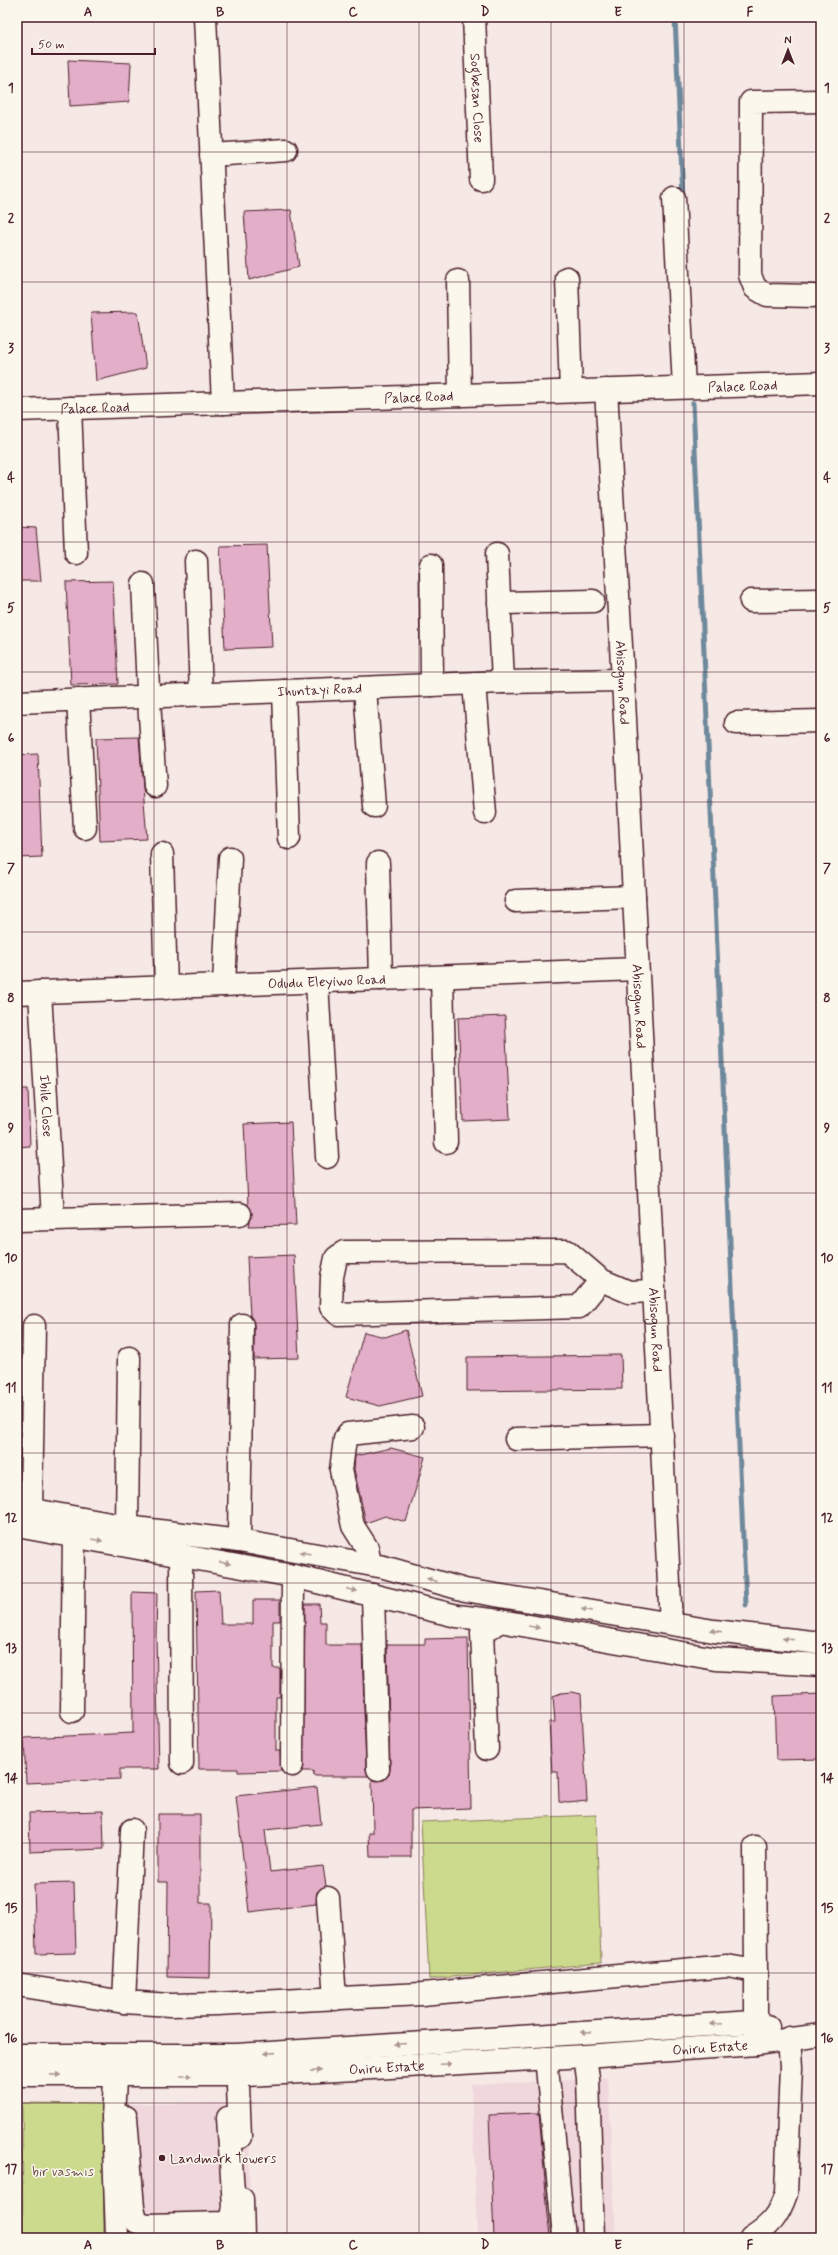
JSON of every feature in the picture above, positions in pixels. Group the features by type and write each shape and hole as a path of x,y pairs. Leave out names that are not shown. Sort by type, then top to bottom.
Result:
{"street":[{"path":"205,17 223,403"},
{"name":"Sogbesan Close","path":"474,17 481,179"},
{"path":"818,295 767,295 755,288 750,275 752,102 821,101"},
{"path":"211,155 286,150"},
{"path":"674,198 684,387"},
{"path":"566,278 571,391"},
{"path":"458,282 460,395"},
{"name":"Palace Road","path":"17,410 821,383"},
{"name":"Abisogun Road","path":"606,390 623,680 671,1623"},
{"path":"70,408 76,553"},
{"path":"497,554 503,682"},
{"path":"196,561 201,694"},
{"path":"431,565 432,685"},
{"path":"143,584 148,696 155,786"},
{"path":"752,601 821,600"},
{"path":"499,603 593,601"},
{"name":"Ihuntayi Road","path":"17,702 365,689 503,682 623,680"},
{"path":"474,684 484,813"},
{"path":"365,689 374,806"},
{"path":"284,691 289,838"},
{"path":"78,699 84,828"},
{"path":"736,723 821,721"},
{"path":"162,854 166,988"},
{"path":"224,985 230,858"},
{"path":"378,863 381,979"},
{"path":"516,901 634,897"},
{"name":"Odudu Eleyiwo Road","path":"17,993 637,969"},
{"path":"442,977 446,1142"},
{"path":"317,982 327,1158"},
{"name":"Ibile Close","path":"40,992 53,1219"},
{"path":"17,1220 240,1214"},
{"path":"601,1280 579,1306 338,1314 331,1307 332,1278 336,1258 344,1252 567,1251 601,1280 629,1292 654,1291"},
{"path":"239,1541 242,1325"},
{"path":"34,1326 24,1508 127,1527 239,1541 370,1564 465,1590 671,1623 754,1635 821,1642"},
{"path":"127,1527 129,1358"},
{"path":"370,1564 368,1548 352,1526 341,1470 345,1439 348,1434 413,1427"},
{"path":"516,1439 662,1435"},
{"path":"17,1526 74,1535 293,1576 373,1594 457,1616 500,1621 716,1659 821,1665"},
{"path":"72,1711 74,1535"},
{"path":"181,1555 182,1763"},
{"path":"292,1765 293,1576"},
{"path":"457,1616 465,1590"},
{"path":"373,1594 378,1769"},
{"path":"487,1749 482,1633 500,1621"},
{"path":"124,2002 132,1830"},
{"path":"755,1847 756,1971 754,2022 756,2044"},
{"path":"328,1898 335,1999"},
{"path":"17,1985 124,2002 170,2005 335,1999 422,1994 716,1966 756,1971"},
{"path":"751,2238 772,2222 780,2212 786,2194 793,2037 754,2022"},
{"name":"Oniru Estate","path":"237,2065 754,2022"},
{"name":"Oniru Estate","path":"17,2055 116,2065 237,2065 546,2058 756,2044 793,2037 821,2035"},
{"path":"585,2056 588,2078 593,2238"},
{"path":"546,2058 564,2238"},
{"path":"116,2065 113,2117 117,2238"},
{"name":"Oniru Estate","path":"17,2075 116,2065"},
{"path":"237,2065 243,2238"},
{"path":"126,2117 133,2208 137,2222 148,2225 225,2223 232,2218 234,2206 228,2118"}],"shaded area":[{"path":"608,2077 616,2238 477,2238 471,2085"},
{"name":"Landmark Towers","path":"263,2103 249,2105 250,2238 104,2238 103,2104"}],"green space":[{"path":"596,1815 601,1963 429,1979 421,1822"},
{"name":"bir vasmıs","path":"22,2103 103,2104 104,2238 23,2238"}],"building":[{"path":"68,60 131,63 129,102 70,106"},
{"path":"291,210 299,267 249,280 244,212"},
{"path":"138,312 146,368 96,381 91,313"},
{"path":"17,527 36,528 41,581 17,581"},
{"path":"267,545 272,647 225,649 220,546"},
{"path":"113,581 118,684 71,685 66,582"},
{"path":"139,737 147,839 100,841 96,738"},
{"path":"38,754 42,857 17,858 17,755"},
{"path":"505,1016 510,1119 463,1121 458,1018"},
{"path":"17,1089 28,1089 30,1146 17,1147"},
{"path":"291,1122 296,1225 249,1226 252,1213 248,1205 244,1124"},
{"path":"294,1255 299,1358 254,1359 254,1325 250,1316 247,1257"},
{"path":"406,1330 422,1396 380,1406 346,1397 364,1332 385,1337"},
{"path":"621,1355 622,1389 467,1391 467,1357"},
{"path":"391,1448 425,1457 406,1522 385,1516 366,1523 354,1469 355,1456"},
{"path":"219,1590 221,1624 253,1624 253,1600 280,1600 280,1621 273,1621 273,1668 280,1668 280,1697 276,1697 276,1751 280,1751 281,1771 238,1772 238,1769 199,1769 196,1591"},
{"path":"132,1592 157,1593 156,1636 159,1769 120,1769 120,1779 26,1783 24,1738 133,1733"},
{"path":"305,1604 319,1604 320,1622 326,1622 326,1645 362,1645 366,1769 368,1776 314,1776 313,1771 303,1771"},
{"path":"468,1638 471,1808 411,1810 411,1857 370,1857 369,1833 373,1833 372,1780 384,1780 389,1775 390,1769 387,1644 425,1644 425,1639"},
{"path":"571,1692 581,1694 587,1801 568,1803 559,1802 558,1772 552,1772 549,1722 555,1722 553,1696"},
{"path":"821,1694 821,1759 776,1760 774,1696"},
{"path":"317,1787 321,1824 265,1830 270,1872 323,1866 326,1886 317,1892 316,1904 249,1912 236,1796"},
{"path":"103,1811 104,1849 30,1852 29,1813"},
{"path":"158,1814 200,1814 200,1903 211,1903 210,1978 167,1977 168,1882 158,1882"},
{"path":"74,1883 76,1953 36,1954 34,1884"},
{"path":"539,2113 550,2238 494,2238 489,2115"}],"waterway":[{"path":"675,17 683,198"},
{"path":"693,403 746,1605"}],"place":[{"name":"Landmark Towers","path":"162,2158"}]}
